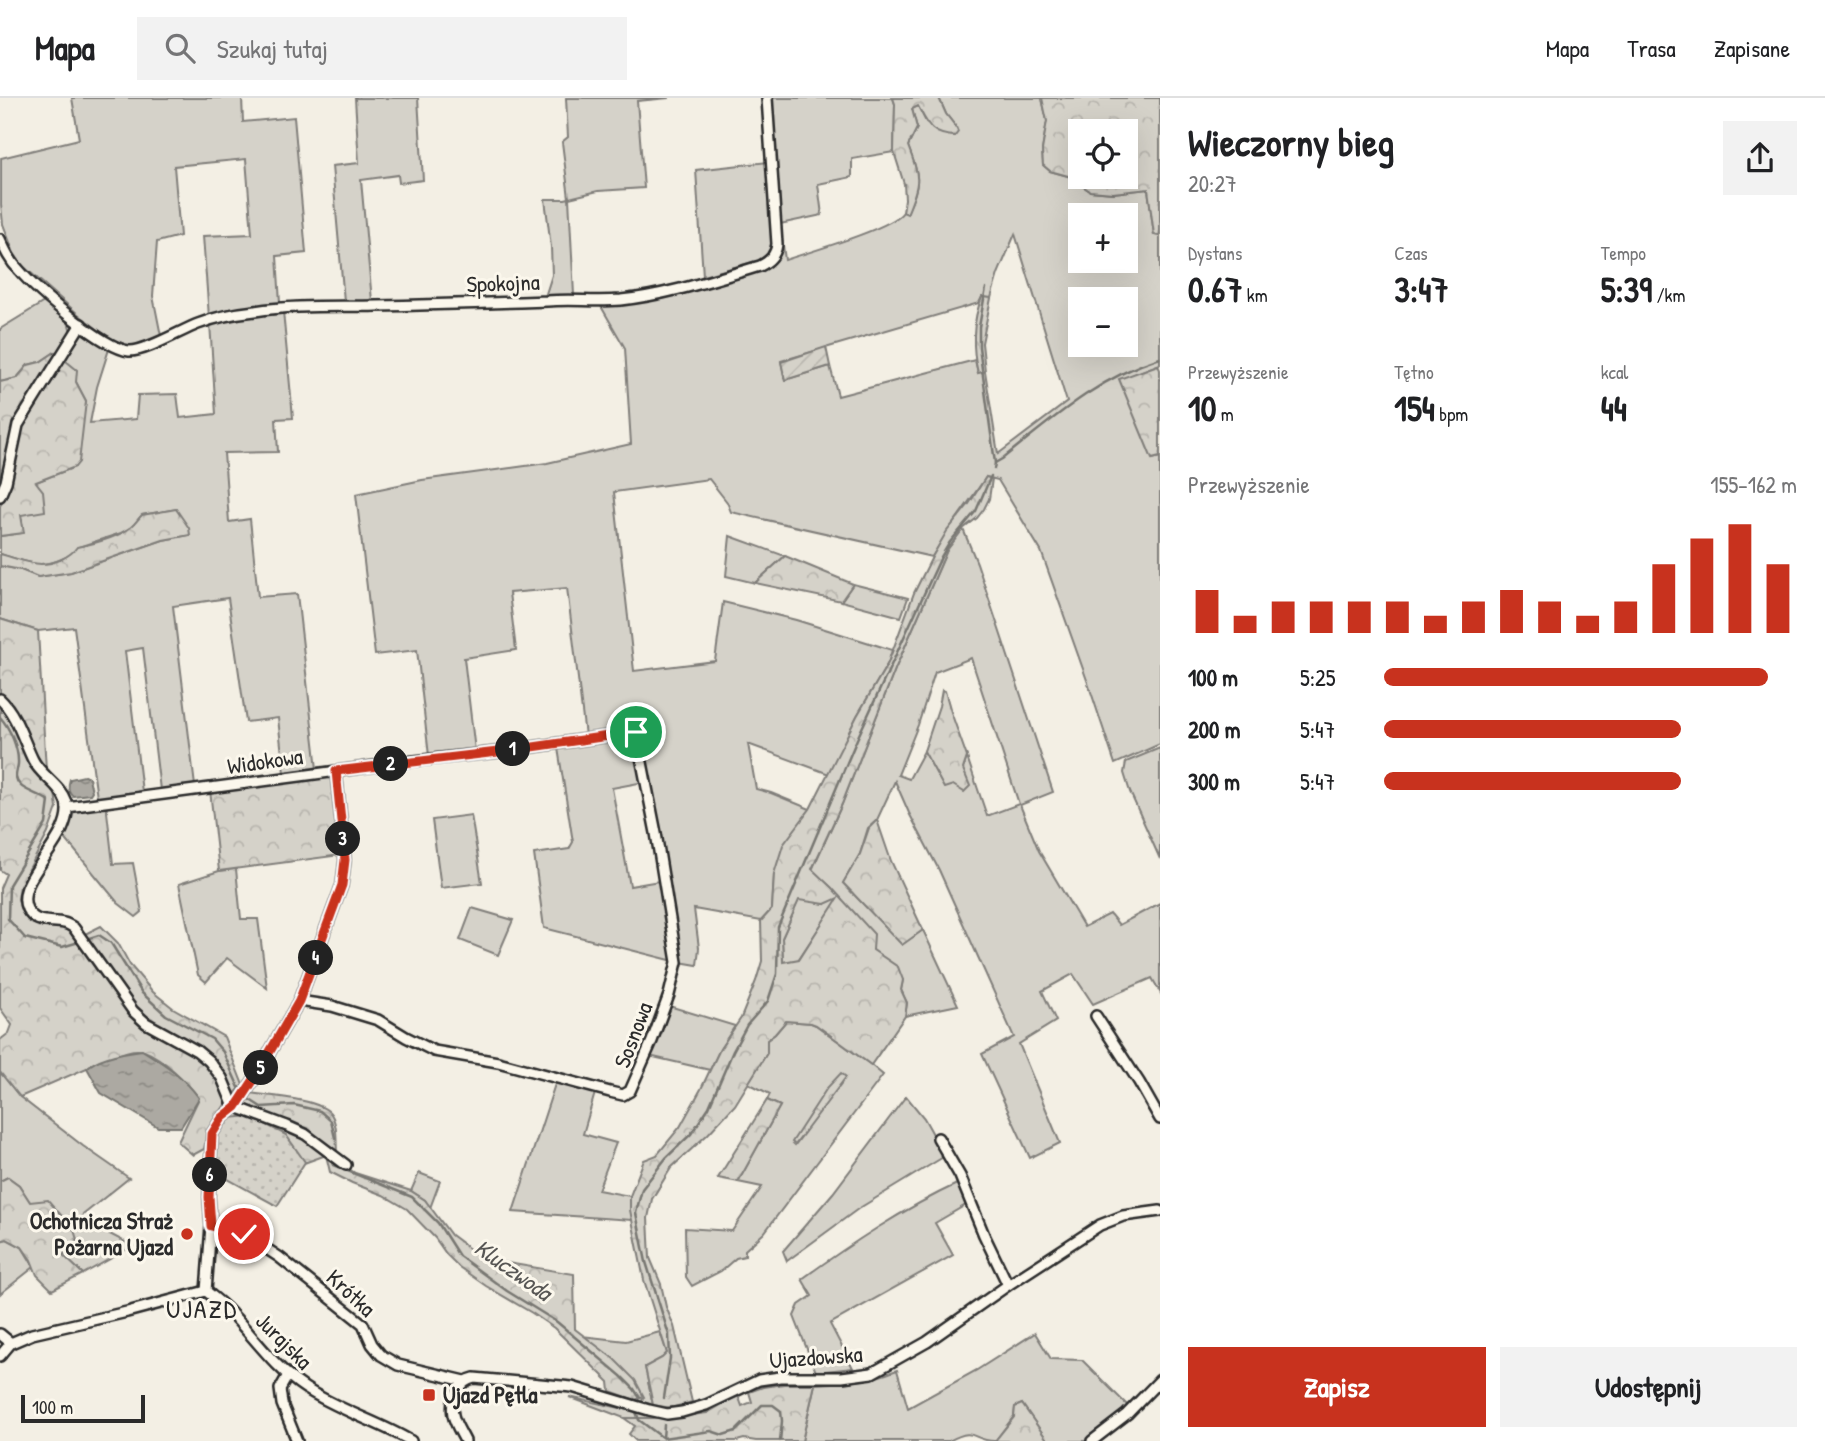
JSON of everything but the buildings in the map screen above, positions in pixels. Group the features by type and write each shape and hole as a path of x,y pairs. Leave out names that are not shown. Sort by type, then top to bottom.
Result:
{"street":[{"name":"Spokojna","path":"81,324 93,334 129,351 143,348 199,323 256,311 295,307 621,300 760,266 769,261 778,244 767,98"},
{"path":"0,239 5,252 19,271 81,324 19,425 0,496"},
{"path":"0,699 15,720 37,769 57,788 66,807 59,835 26,889 25,903 31,916 40,921 64,923 74,928 139,1017 209,1061 222,1078 236,1107 305,1135 346,1165"},
{"name":"Widokowa","path":"66,807 636,732"},
{"name":"Sosnowa","path":"299,1001 350,1010 378,1020 434,1051 498,1062 610,1093 623,1095 631,1091 669,995 677,962 636,732"},
{"path":"0,1356 11,1343 32,1334 206,1291 211,1226 209,1197 212,1134 222,1118 236,1107 299,1001 342,885 345,860 336,771"},
{"path":"1096,1016 1160,1119"},
{"path":"938,1138 960,1175 1008,1285"},
{"name":"Ujazdowska","path":"465,1381 474,1378 572,1387 660,1414 682,1412 706,1405 759,1380 780,1377 842,1377 872,1373 927,1342 1100,1225 1123,1216 1160,1211"},
{"name":"Krótka","path":"211,1226 244,1234 288,1263 363,1324 372,1344 381,1355 398,1365 465,1381"},
{"name":"Jurajska","path":"206,1291 226,1308 288,1376 306,1389 411,1441"},
{"path":"0,1334 11,1343"},
{"path":"288,1376 280,1389 282,1405 297,1440"},
{"path":"1092,1441 1127,1414 1160,1380"},
{"path":"465,1381 456,1393 453,1414 465,1441"}],"green space":[{"path":"72,98 242,98 243,122 294,117 306,253 277,256 280,303 209,317 203,236 252,234 246,159 174,166 180,236 157,242 153,296 161,336 143,345 129,347 114,342 22,265 14,253 3,224 1,158 79,139"},
{"path":"355,98 418,98 423,180 399,183 398,175 361,180 372,301 344,301 332,166 359,163"},
{"path":"566,98 669,98 637,101 644,188 598,191 569,198 562,142 568,137"},
{"path":"770,98 893,98 895,104 894,152 852,159 852,177 818,184 822,215 780,224 785,260 867,232 903,212 907,213 917,186 915,165 908,146 917,128 912,109 918,106 926,122 947,135 955,136 956,127 939,98 1042,98 1047,121 1042,150 1043,165 1050,171 1068,176 1068,189 1113,193 1148,189 1154,235 1160,236 1160,364 1134,374 1153,459 1160,457 1160,744 1115,764 1041,551 998,480 986,477 932,557 731,512 727,502 709,479 614,492 634,671 715,661 723,602 796,620 892,650 888,663 857,716 829,774 748,744 756,789 810,809 774,874 772,909 761,921 694,909 699,948 697,965 544,928 534,854 569,849 573,842 558,748 631,738 635,742 644,782 612,788 630,886 665,880 638,732 585,736 567,588 509,593 516,650 464,658 475,751 429,756 417,650 375,655 356,494 422,480 547,463 631,444 625,348 598,301 631,303 691,289 777,256","holes":["1015,234 1067,402 998,454 985,371 978,373 975,360 838,396 830,366 785,380 781,361 979,303 982,297 991,298"]},
{"path":"893,98 939,98 958,132 955,136 940,134 931,128 918,106 912,109 917,128 908,146 915,165 917,186 907,214 903,212 904,184 894,152"},
{"path":"1042,98 1160,98 1160,236 1154,235 1148,189 1113,193 1087,189 1138,189 1138,119 1068,119 1068,176 1050,171 1043,165 1042,150 1047,121"},
{"path":"768,162 774,247 767,258 703,276 696,170"},
{"path":"569,198 574,295 545,297 552,275 545,199"},
{"path":"982,297 991,298 982,343 985,371 978,373 974,335"},
{"path":"44,302 68,321 71,332 58,354 55,352 40,362 28,365 17,378 0,382 0,329"},
{"path":"283,311 293,418 276,419 278,452 224,453 229,522 250,519 258,597 297,594 317,769 284,773 278,718 246,722 228,598 173,606 195,786 160,790 143,648 125,651 142,792 97,798 74,627 38,631 0,619 0,566 38,577 71,572 163,540 189,535 176,509 142,515 132,527 121,533 78,547 66,557 51,563 31,563 0,554 0,536 23,533 21,515 36,482 75,467 86,401 64,359 78,334 85,331 109,349 97,387 90,423 136,419 138,395 177,394 180,418 216,414 210,323 244,315"},
{"path":"826,347 830,366 785,380 781,362"},
{"path":"55,352 77,370 76,382 86,401 79,462 75,467 36,482 43,491 45,511 21,515 24,533 0,536 0,506 11,484 0,479 0,382 17,378 28,365 40,362"},
{"path":"1158,365 1160,457 1152,459 1119,379"},
{"path":"986,477 992,479 989,499 984,509 963,529 947,550 896,667 842,804 812,869 874,934 873,950 898,967 903,980 901,990 907,1003 905,1016 871,1065 816,1025 786,1021 767,1040 767,1053 735,1105 671,1168 652,1199 648,1218 650,1258 674,1326 692,1402 671,1408 653,1405 645,1367 667,1353 644,1280 630,1210 630,1196 644,1160 657,1155 680,1127 720,1049 741,1018 762,961 761,921 772,909 774,874 783,845 810,809 857,716 888,663 914,593 932,557 947,531","holes":["838,898 799,959 783,962 782,938 799,900 825,904"]},
{"path":"176,509 189,528 190,535 163,540 71,572 38,577 0,566 0,554 36,564 56,561 66,557 77,547 126,531 142,515"},
{"path":"963,529 977,563 1053,792 1020,805 1039,851 1084,927 1110,914 1119,925 1160,903 1160,992 1152,978 1093,1004 1073,974 1042,991 1056,1021 1019,1044 1060,1143 1030,1158 982,1054 1014,1037 939,870 895,781 877,820 868,828 860,854 843,883 902,944 923,930 958,1005 905,1016 907,1003 901,990 903,980 873,950 839,898 798,960 783,962 782,938 799,899 825,904 832,888 812,870 947,550","holes":["971,658 1019,804 987,816 967,757 963,769 944,787 924,751 909,779 898,775 935,672"]},
{"path":"730,536 785,556 755,583 726,576"},
{"path":"785,556 853,584 841,601 755,583"},
{"path":"853,584 908,598 901,617 841,601"},
{"path":"0,619 38,631 46,770 37,762 16,711 0,696"},
{"path":"942,690 945,691 967,757 963,769 970,786 964,792 953,785 944,788 924,751"},
{"path":"0,707 18,730 55,792 57,808 48,833 20,886 18,899 27,919 40,926 66,928 77,938 101,926 118,943 130,965 153,992 173,1008 224,1037 243,1085 226,1103 208,1131 204,1149 193,1155 178,1142 199,1098 174,1071 144,1051 128,1051 98,1061 20,1097 0,1072 0,1040 9,1033 12,1025 0,1008 0,888 6,874 0,870"},
{"path":"1160,748 1160,859 1124,773 1126,762"},
{"path":"333,776 341,855 219,871 210,790"},
{"path":"106,803 113,864 133,863 142,912 136,917 118,903 63,836 75,808"},
{"path":"471,815 482,883 441,888 432,820"},
{"path":"877,820 891,861 923,930 902,945 843,883 860,854 869,828"},
{"path":"236,869 241,919 258,919 267,988 227,958 206,982 198,975 179,884 219,871"},
{"path":"472,908 513,920 498,955 460,940"},
{"path":"669,1006 735,1026 710,1070 649,1056"},
{"path":"786,1021 816,1025 883,1075 764,1233 745,1250 745,1256 736,1258 721,1271 692,1286 686,1277 685,1228 732,1231 762,1187 738,1182 780,1106 767,1100 770,1094 748,1083 767,1053 767,1040"},
{"path":"0,1072 20,1097 129,1178 79,1218 133,1246 83,1274 62,1254 79,1246 30,1202 19,1185 8,1177 0,1181"},
{"path":"841,1073 846,1077 795,1145 792,1142 827,1088"},
{"path":"556,1081 595,1093 583,1134 616,1143 598,1190 630,1196 632,1220 513,1212"},
{"path":"250,1093 293,1099 325,1109 335,1123 337,1153 244,1103"},
{"path":"906,1096 924,1118 945,1156 858,1209 787,1261 783,1251 833,1193"},
{"path":"767,1100 780,1106 738,1182 718,1178"},
{"path":"250,1116 289,1129 355,1173 411,1191 425,1200 451,1235 483,1259 574,1274 575,1329 614,1359 635,1380 644,1397 635,1400 610,1391 609,1382 554,1328 459,1267 407,1209 383,1195 330,1172 326,1155 304,1163"},
{"path":"250,1116 286,1135 305,1162 277,1206 215,1172 216,1144 224,1125 229,1118"},
{"path":"419,1173 440,1181 430,1208 425,1200 411,1191"},
{"path":"8,1177 19,1185 30,1202 48,1200 74,1230 79,1246 63,1255 83,1274 52,1290 37,1275 22,1247 7,1239 0,1241 0,1181"},
{"path":"959,1183 969,1203 935,1223 953,1255 830,1324 853,1368 816,1372 794,1316 799,1305 812,1296 802,1279 878,1227"},
{"path":"7,1239 22,1247 34,1267 0,1294 0,1241"},
{"path":"660,1332 667,1353 645,1367 653,1405 642,1402 643,1397 582,1336 626,1341"},
{"path":"1035,1333 1051,1359 1082,1360 1129,1407 1091,1441 1048,1441 1022,1404 1015,1407 1014,1416 995,1441 970,1434 949,1441 802,1441 815,1384 856,1381 897,1370 908,1408 977,1370"},
{"path":"784,1384 815,1384 802,1441 636,1441 629,1434 635,1426 624,1418 667,1418 707,1413 738,1395 742,1406 752,1402 749,1392"},
{"path":"569,1397 667,1418 624,1418"},
{"path":"1022,1404 1048,1441 995,1441 1014,1417 1015,1407"}],"water":[{"path":"84,776 89,778 92,791 90,794 73,796 68,788 70,779"},
{"path":"142,1050 173,1071 199,1098 181,1127 158,1127 101,1093 87,1068 105,1058"}],"waterway":[{"path":"986,288 979,327 979,347 994,469"},
{"path":"995,463 1096,388 1116,376 1160,358"},
{"path":"664,1398 670,1358 669,1335 646,1262 636,1213 642,1189 666,1158 691,1134 709,1107 747,1025 768,1001 777,974 778,927 857,739 941,557 976,511 991,476"},
{"name":"Kluczwoda","path":"0,717 15,745 18,782 22,787 49,801 46,824 9,885 8,919 25,938 62,947 79,942"},
{"name":"Kluczwoda","path":"86,939 99,935 111,943 142,993 166,1015 212,1039 223,1052 241,1092"},
{"name":"Kluczwoda","path":"247,1098 261,1107 294,1105 320,1111 331,1121 335,1138"},
{"name":"Kluczwoda","path":"331,1160 333,1165 412,1197 438,1223 459,1256 507,1291 557,1322 621,1376 640,1398"},
{"name":"Kluczwoda","path":"635,1409 639,1420 663,1438 711,1431 723,1435 736,1431 762,1405 773,1405 781,1411 780,1441"},
{"path":"663,1438 664,1425"}],"place":[{"name":"Ochotnicza Straż Pożarna Ujazd","path":"187,1234"},
{"name":"Ujazd Pętla","path":"429,1395"}],"district":[{"name":"UJAZD","path":"202,1309"}],"route":[{"path":"244,1234 211,1226 209,1197 212,1134 222,1118 236,1107 299,1001 342,885 345,860 336,771 636,732"}]}
